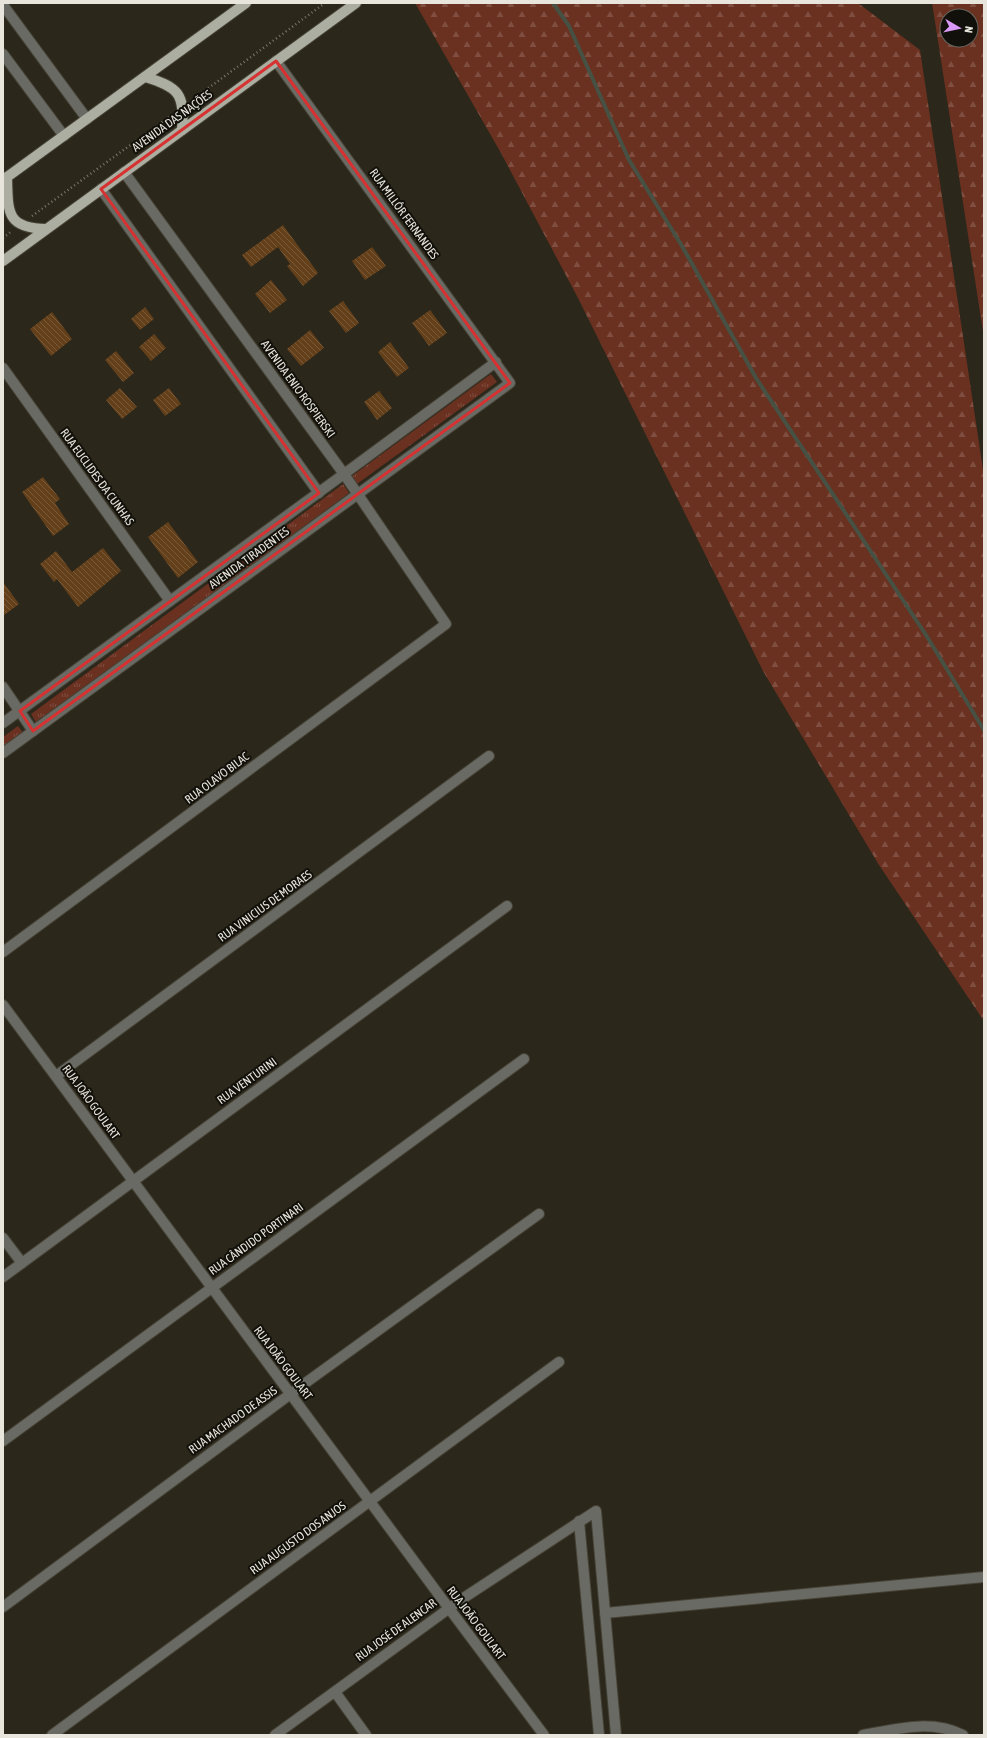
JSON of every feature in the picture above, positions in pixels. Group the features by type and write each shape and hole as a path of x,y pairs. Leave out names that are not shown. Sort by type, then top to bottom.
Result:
{"main road":[{"path":"46,229 30,229 17,223 11,216 5,179 246,3"},
{"name":"AVENIDA DAS NAÇÕES","path":"3,261 356,3"},
{"path":"145,77 171,86 177,92 183,107 182,130"}],"street":[{"path":"3,5 87,119"},
{"path":"3,54 64,136"},
{"name":"RUA MILLÔR FERNANDES","path":"276,61 510,383"},
{"name":"AVENIDA ENIO ROSPIERSKI","path":"124,172 344,474 446,624"},
{"path":"102,189 318,493"},
{"name":"AVENIDA TIRADENTES","path":"3,723 496,362"},
{"name":"RUA EUCLIDES DA CUNHAS","path":"3,368 170,602"},
{"name":"AVENIDA TIRADENTES","path":"3,753 510,383"},
{"name":"RUA OLAVO BILAC","path":"3,952 446,624"},
{"path":"3,687 33,731"},
{"name":"RUA VINICIUS DE MORAES","path":"56,1076 489,756"},
{"name":"RUA VENTURINI","path":"3,1277 507,906"},
{"name":"RUA JOÃO GOULART","path":"3,1005 448,1608 544,1735"},
{"name":"RUA CÂNDIDO PORTINARI","path":"3,1441 524,1059"},
{"name":"RUA MACHADO DE ASSIS","path":"3,1607 290,1394 539,1214"},
{"path":"3,1238 22,1263"},
{"name":"RUA AUGUSTO DOS ANJOS","path":"52,1735 559,1362"},
{"name":"RUA JOSÉ DE ALENCAR","path":"275,1735 448,1608 596,1511 605,1613"},
{"path":"579,1522 600,1735"},
{"path":"616,1735 605,1613 984,1577"},
{"path":"334,1692 366,1735"},
{"path":"863,1735 914,1726 935,1726 955,1731 963,1735"}],"path":[{"path":"3,238 325,3"}],"highlighted area":[{"path":"276,61 510,383 33,731 20,711 319,493 101,189"}],"green space":[{"path":"415,3 858,3 920,50 984,476 984,1021 879,865 763,671 578,298 501,153"},
{"path":"932,3 984,3 984,338"},
{"path":"491,374 497,382 357,484 352,476"},
{"path":"343,484 349,493 37,724 31,714"},
{"path":"18,726 24,734 3,749 3,737"}],"building":[{"path":"283,225 318,273 303,286 287,266 290,264 278,247 251,267 242,255"},
{"path":"372,247 386,266 365,280 352,261"},
{"path":"271,280 287,300 270,313 255,294"},
{"path":"343,301 359,323 346,333 329,311"},
{"path":"145,307 154,319 140,330 131,319"},
{"path":"430,310 447,333 429,346 412,323"},
{"path":"52,312 72,339 51,356 30,329"},
{"path":"310,330 324,348 301,366 287,349"},
{"path":"154,334 166,348 151,361 139,347"},
{"path":"390,342 409,368 397,377 378,352"},
{"path":"116,351 134,373 123,382 105,360"},
{"path":"120,388 137,407 122,419 106,400"},
{"path":"169,388 181,404 165,416 153,400"},
{"path":"379,391 392,408 377,420 364,402"},
{"path":"43,477 60,499 55,503 69,524 53,536 22,492"},
{"path":"168,522 198,562 178,578 148,537"},
{"path":"103,548 121,571 78,607 57,579 54,582 40,564 56,551 72,572"},
{"path":"3,582 19,604 3,616"}],"waterway":[{"path":"553,3 569,26 629,160 682,246 756,378 926,635 984,730"}]}
